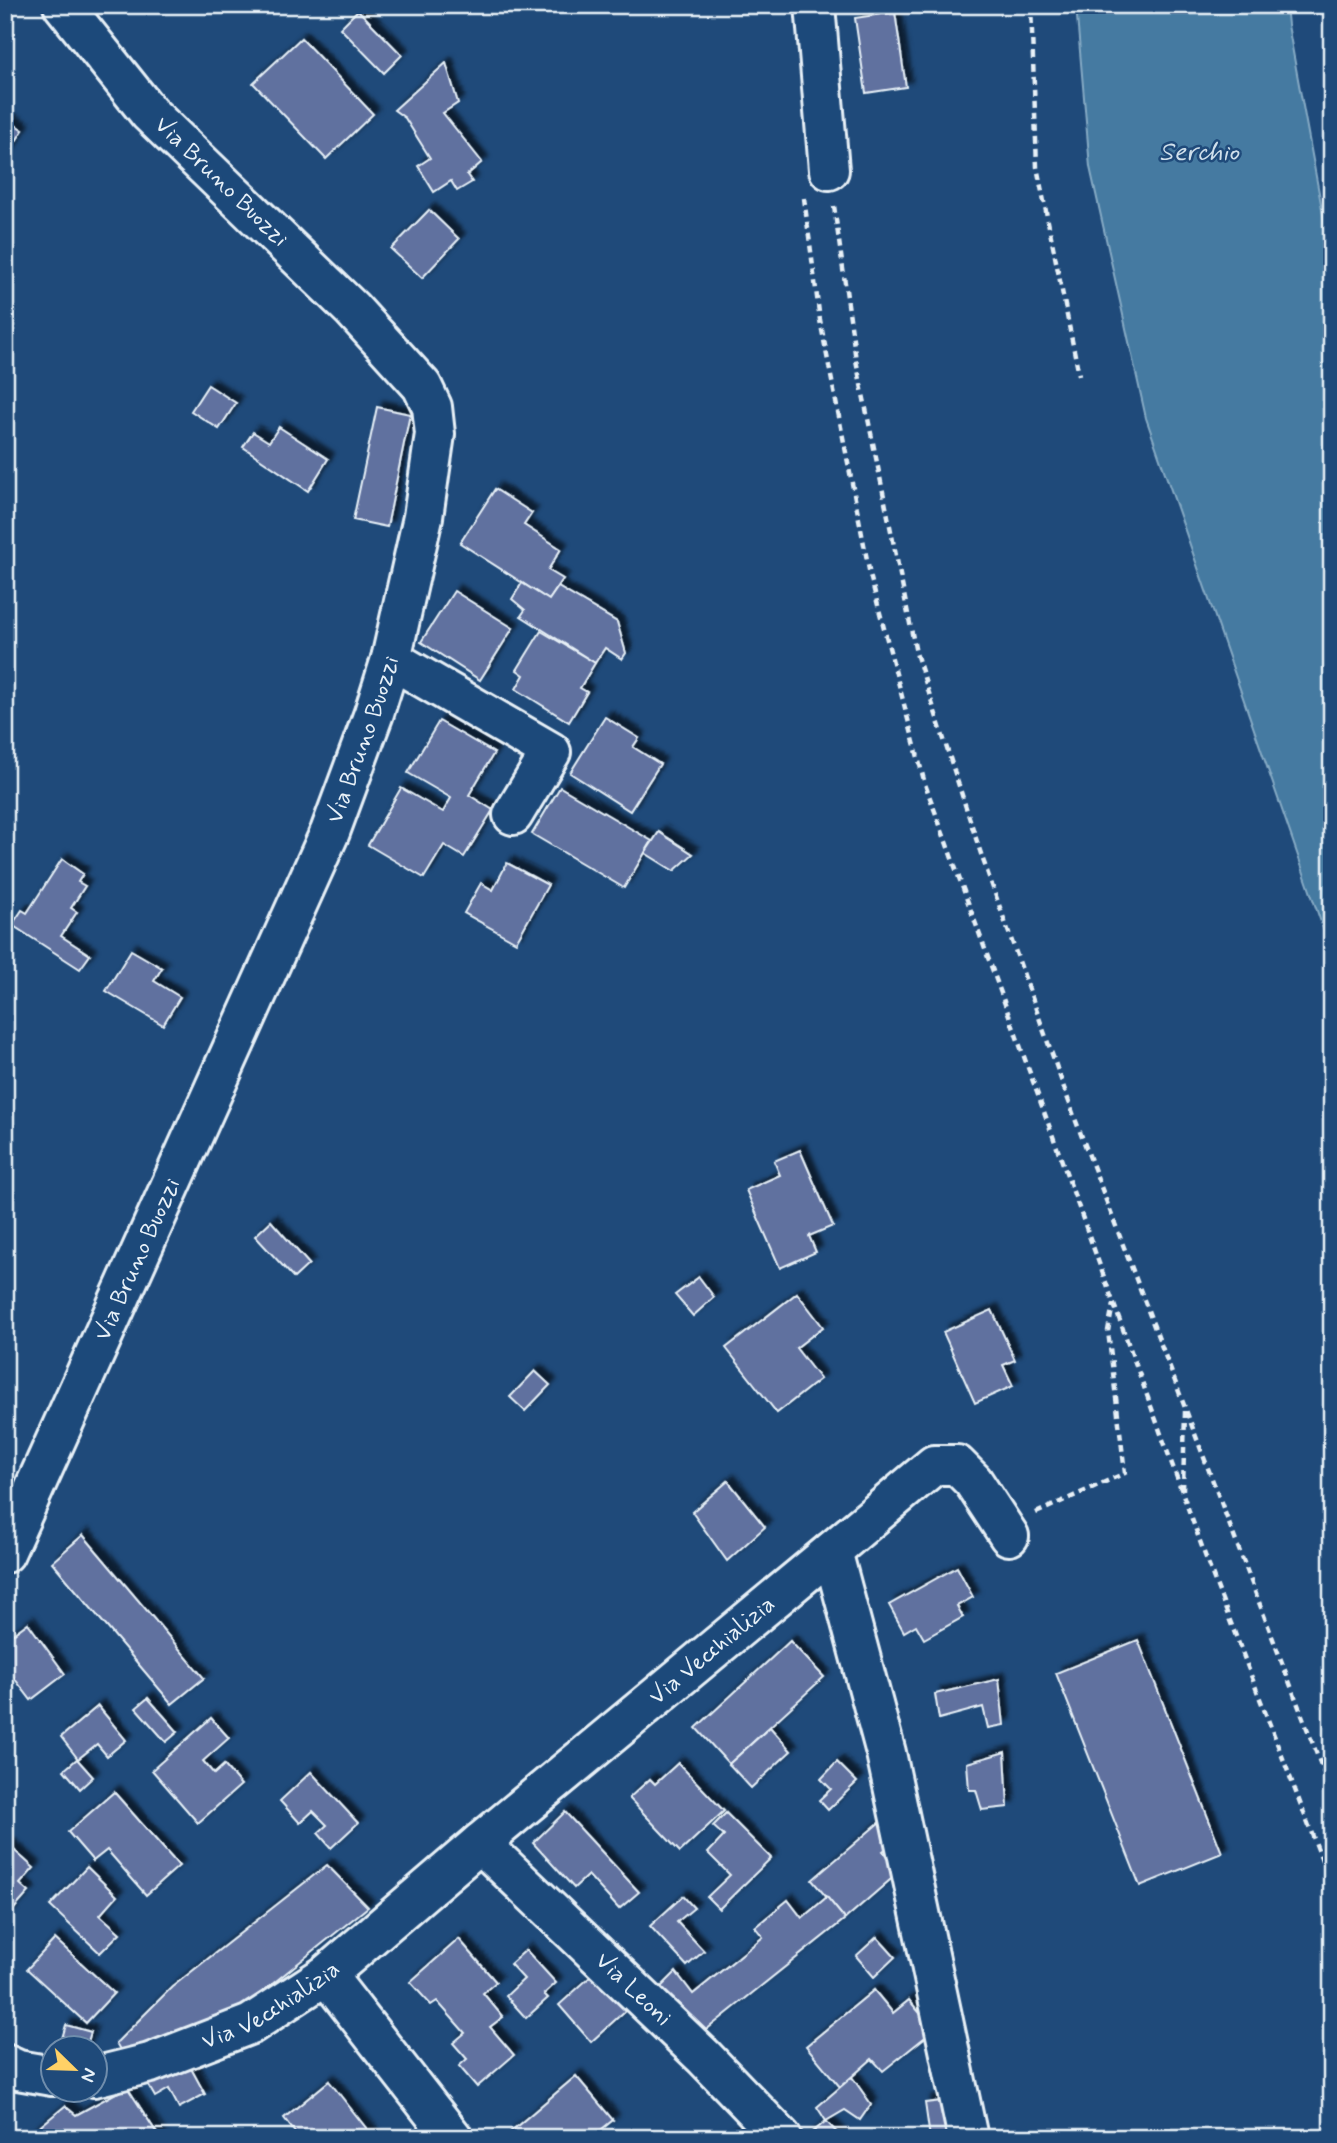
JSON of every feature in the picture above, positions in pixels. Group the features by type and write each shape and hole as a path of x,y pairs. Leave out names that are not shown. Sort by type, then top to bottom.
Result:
{"street":[{"name":"Via Bruno Buozzi","path":"5,1553 330,832 391,659 423,517 435,434 432,407 422,386 352,309 149,113 63,5"},
{"path":"815,5 817,184"},
{"path":"391,659 551,752 513,815"},
{"name":"Via Vecchializia","path":"108,2074 150,2063 251,2024 326,1975 480,1843 934,1465 957,1465 974,1481 1006,1532"},
{"path":"832,1551 886,1753 968,2138"},
{"name":"Via Leoni","path":"480,1843 704,2057 782,2138"},
{"path":"326,1975 453,2138"},
{"path":"5,2064 18,2070 38,2074"}],"path":[{"path":"1031,5 1037,167 1079,375"},
{"path":"817,184 820,320 870,575 925,785 1183,1494 1332,1886"},
{"path":"817,184 916,653 982,856 1074,1116 1332,1794"},
{"path":"1006,1532 1125,1473 1108,1331 1113,1303"},
{"path":"1183,1494 1185,1409"}],"water":[{"name":"Serchio","path":"1076,5 1286,5 1332,263 1332,954 1146,418 1090,167"}],"building":[{"path":"358,10 402,55 384,73 340,28"},
{"path":"895,12 906,87 866,93 855,18"},
{"path":"301,38 373,114 326,159 253,83"},
{"path":"446,63 458,103 443,113 482,162 467,175 472,182 457,191 451,181 434,192 418,166 430,158 405,118 394,110"},
{"path":"5,118 23,130 5,158"},
{"path":"429,210 459,239 422,278 391,249"},
{"path":"208,385 236,403 219,429 191,411"},
{"path":"377,407 410,414 387,527 353,520"},
{"path":"279,427 328,459 308,491 243,447 253,432 269,442"},
{"path":"495,489 532,513 524,525 561,549 548,570 563,579 549,600 460,543"},
{"path":"522,583 549,600 558,587 617,622 626,653 622,659 605,648 595,663 521,616 525,610 512,599"},
{"path":"454,591 513,628 480,680 421,642"},
{"path":"541,631 595,663 580,688 587,692 569,722 516,689 524,675 517,670"},
{"path":"605,717 639,738 633,747 660,764 630,811 570,773"},
{"path":"439,721 494,753 469,795 493,810 464,857 444,845 424,878 368,845 401,788 443,812 451,798 408,773"},
{"path":"560,787 652,841 624,888 532,834"},
{"path":"659,832 693,854 674,871 645,853"},
{"path":"62,859 83,874 78,882 85,886 71,908 77,912 61,936 90,955 80,969 12,925 22,910 27,913"},
{"path":"507,863 548,885 516,942 464,913 481,883 493,890"},
{"path":"131,950 162,968 154,981 180,997 163,1025 106,991"},
{"path":"800,1150 833,1226 809,1236 816,1252 780,1268 746,1190 780,1175 774,1161"},
{"path":"271,1221 309,1264 294,1278 255,1236"},
{"path":"699,1277 714,1297 693,1316 675,1295"},
{"path":"797,1293 823,1327 796,1348 820,1379 777,1413 726,1348"},
{"path":"992,1310 1015,1360 1003,1365 1013,1386 975,1403 943,1332"},
{"path":"535,1371 550,1385 525,1411 510,1397"},
{"path":"728,1481 765,1527 727,1561 692,1512"},
{"path":"83,1535 204,1678 172,1704 52,1562"},
{"path":"957,1567 973,1597 957,1606 963,1617 924,1639 916,1625 904,1632 889,1605"},
{"path":"28,1623 65,1674 31,1700 5,1666 5,1640"},
{"path":"1138,1640 1222,1853 1140,1886 1056,1673"},
{"path":"790,1641 824,1677 729,1764 696,1728"},
{"path":"999,1679 1004,1725 988,1728 983,1707 939,1719 935,1694"},
{"path":"148,1698 178,1732 166,1742 136,1708"},
{"path":"98,1706 126,1740 107,1756 97,1744 78,1759 61,1737"},
{"path":"211,1718 229,1738 203,1761 214,1774 224,1765 241,1785 198,1823 152,1770"},
{"path":"770,1727 791,1751 751,1788 729,1764"},
{"path":"1005,1752 1008,1807 982,1810 976,1790 969,1790 967,1763"},
{"path":"77,1759 93,1777 80,1789 64,1770"},
{"path":"837,1762 857,1782 828,1810 819,1800 831,1789 821,1779"},
{"path":"678,1763 724,1811 680,1852 629,1798 650,1779 655,1784"},
{"path":"311,1772 358,1823 331,1848 318,1833 327,1825 313,1811 300,1823 280,1801"},
{"path":"114,1792 179,1866 146,1895 107,1850 93,1861 68,1832"},
{"path":"565,1812 639,1892 619,1909 588,1875 574,1888 533,1843"},
{"path":"726,1813 771,1858 719,1909 707,1897 730,1875 708,1853 724,1836 713,1826"},
{"path":"888,1815 892,1844 883,1851 898,1873 845,1919 812,1880"},
{"path":"5,1842 34,1868 20,1884 29,1892 5,1919"},
{"path":"327,1865 368,1907 235,2014 128,2063 116,2043 172,1987"},
{"path":"87,1867 117,1896 100,1915 120,1933 100,1953 50,1906"},
{"path":"683,1896 694,1908 677,1922 704,1951 687,1966 650,1926"},
{"path":"827,1897 845,1919 701,2034 657,1991 676,1972 693,1994 763,1937 755,1927 788,1900 802,1918"},
{"path":"877,1937 895,1957 874,1977 856,1956"},
{"path":"55,1939 114,1993 86,2023 27,1969"},
{"path":"459,1939 496,1982 483,1993 503,2017 490,2027 514,2055 477,2087 459,2066 467,2059 453,2043 465,2033 437,2001 431,2005 410,1982"},
{"path":"526,1950 556,1983 544,1994 548,1998 526,2018 506,1996 524,1979 510,1964"},
{"path":"600,1968 638,1999 591,2042 559,2005"},
{"path":"874,1990 893,2013 909,2000 934,2030 883,2071 872,2059 840,2087 806,2046"},
{"path":"66,2025 91,2032 90,2035 63,2035"},
{"path":"187,2061 205,2094 179,2108 169,2089 155,2097 147,2083"},
{"path":"576,2076 613,2120 591,2138 513,2138 509,2133"},
{"path":"852,2077 871,2104 860,2120 845,2110 826,2121 817,2107"},
{"path":"329,2081 374,2138 299,2138 284,2118"},
{"path":"127,2087 160,2138 95,2138 91,2133 83,2138 26,2138 65,2106 76,2115 96,2104 108,2104 108,2097"},
{"path":"951,2100 955,2138 930,2138 925,2103"},
{"path":"752,2119 766,2138 725,2138"},
{"path":"826,2121 842,2138 806,2138"}]}
